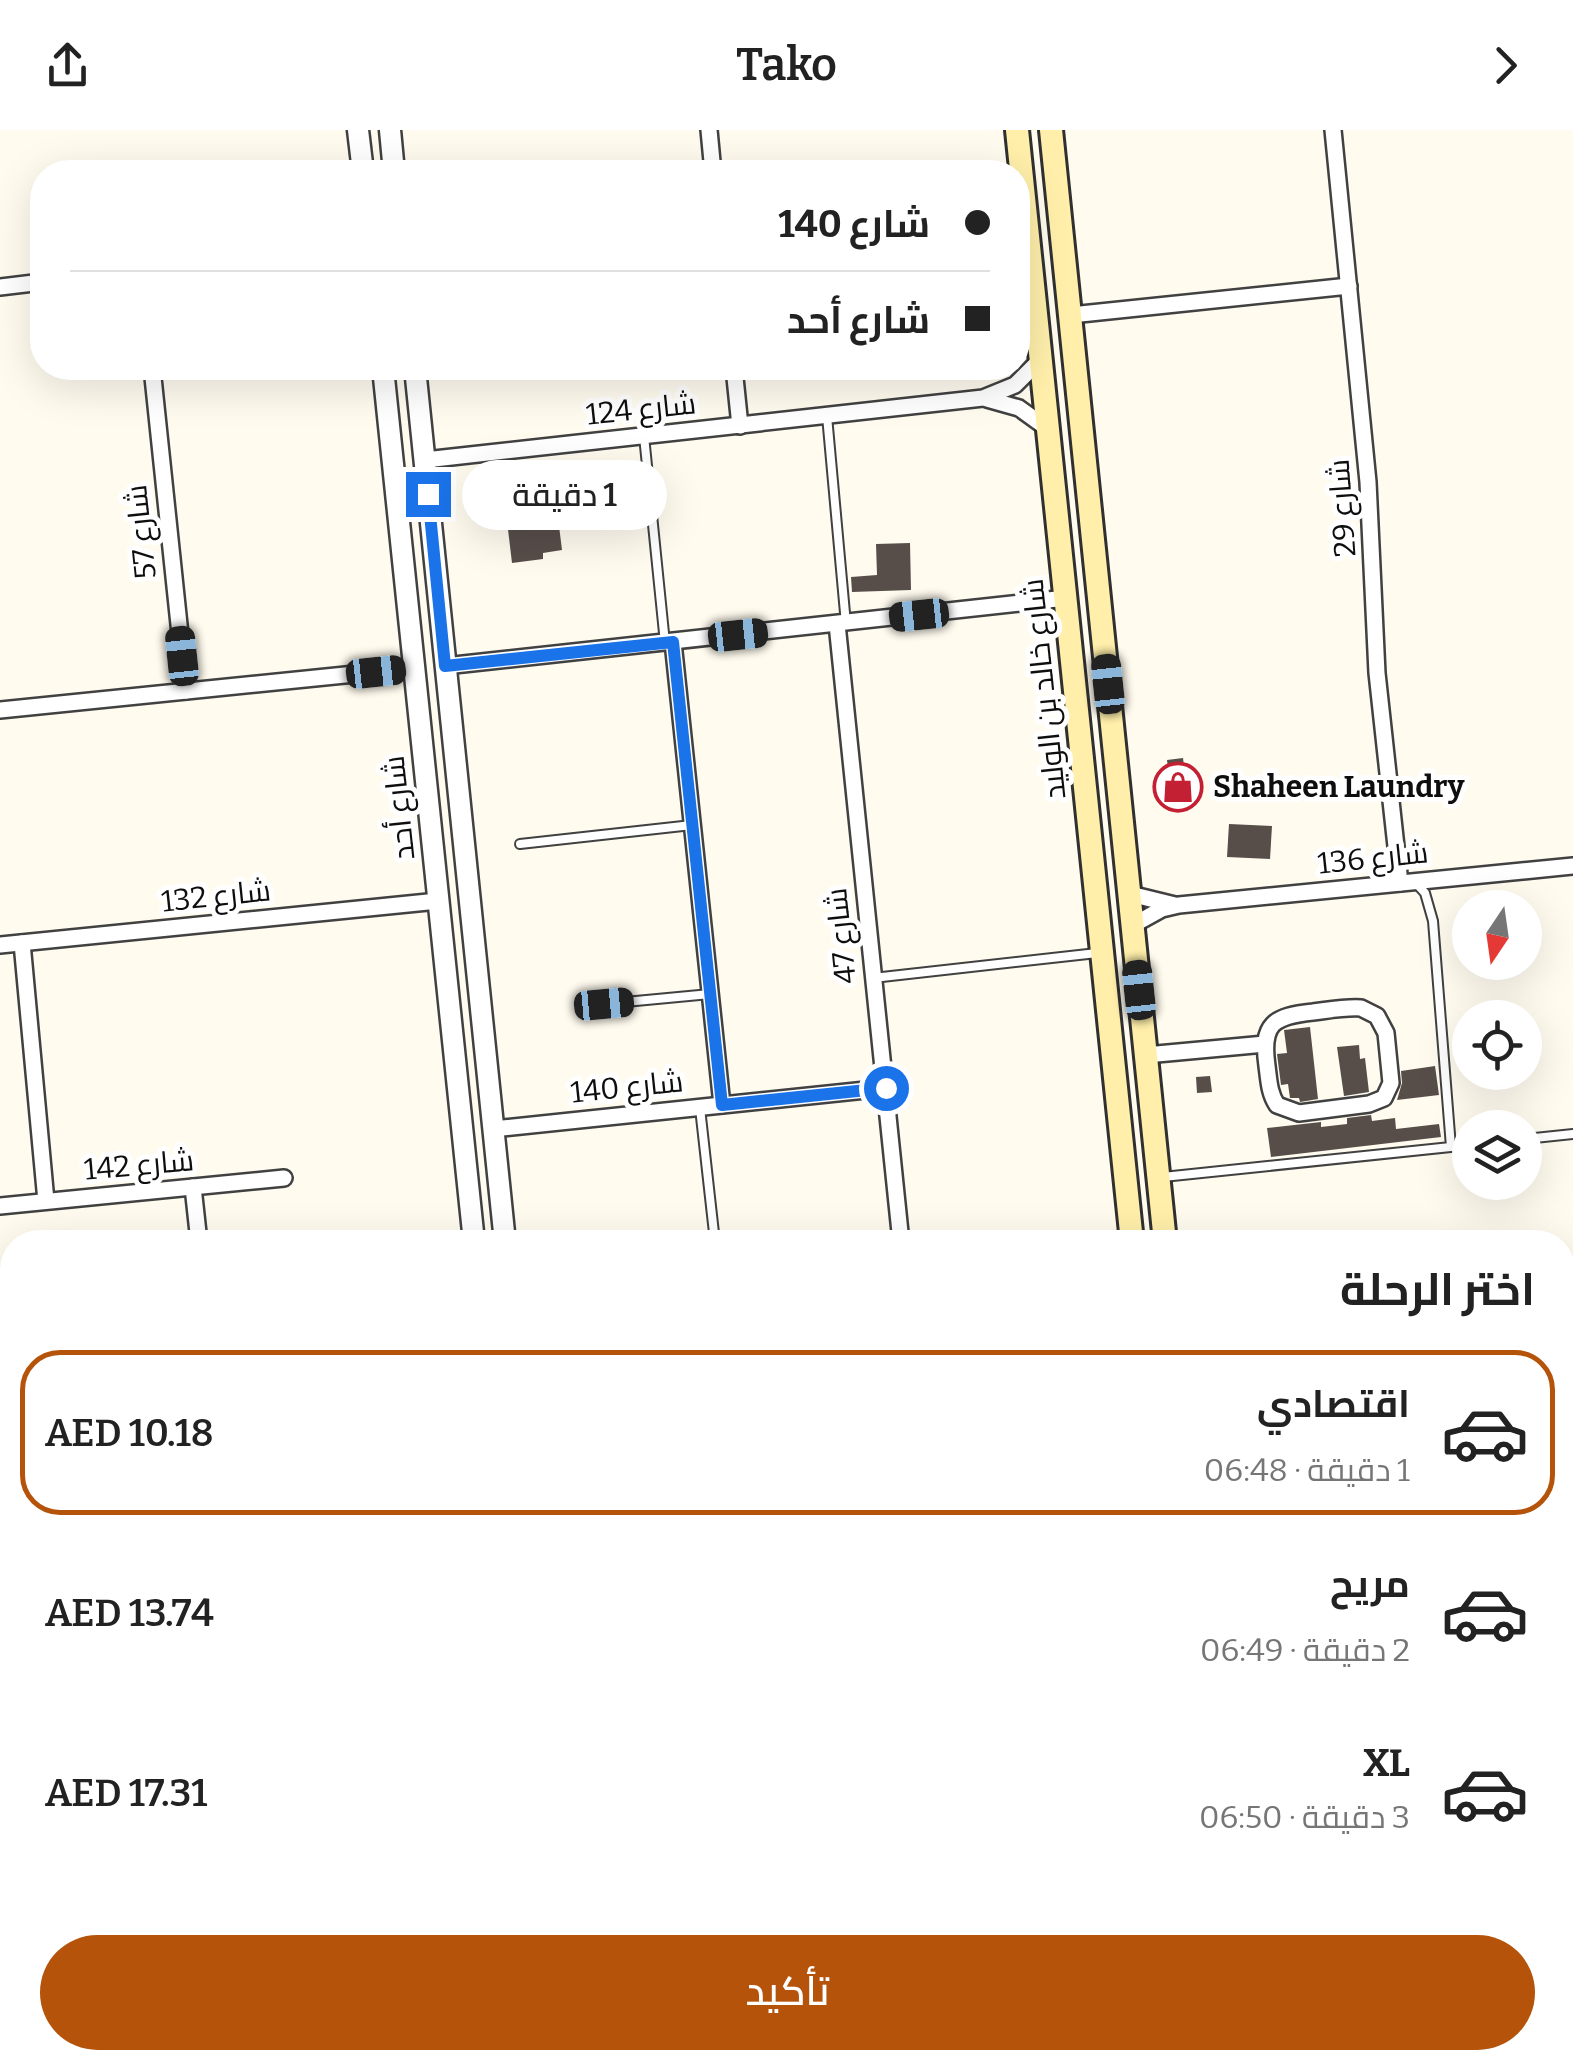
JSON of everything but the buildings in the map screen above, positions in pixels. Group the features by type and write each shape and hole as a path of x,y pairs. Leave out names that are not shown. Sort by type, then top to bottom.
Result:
{"main road":[{"name":"شارع خالد بن الوليد","path":"1016,130 1019,160"},
{"path":"1051,130 1164,1230"},
{"name":"شارع خالد بن الوليد","path":"1030,264 1128,1230"},
{"path":"1085,798 1104,808 1119,795"},
{"path":"1090,845 1107,834 1125,843"}],"street":[{"path":"358,130 362,160"},
{"path":"390,130 393,160"},
{"path":"709,130 712,160"},
{"name":"شارع 29","path":"1333,130 1368,482 1379,690 1408,882"},
{"path":"0,287 30,283"},
{"path":"1071,315 1349,286"},
{"name":"شارع 124","path":"1030,370 1040,360"},
{"name":"شارع 57","path":"153,380 186,692"},
{"name":"شارع أحد","path":"384,380 473,1230"},
{"name":"شارع أحد","path":"416,380 503,1230"},
{"path":"735,380 740,426"},
{"name":"شارع 124","path":"424,460 984,398 1020,380"},
{"name":"شارع 124","path":"984,398 1019,408 1048,430"},
{"path":"445,666 1066,598"},
{"name":"شارع 47","path":"842,624 900,1230"},
{"path":"669,642 722,1105"},
{"path":"0,710 414,668"},
{"path":"418,698 428,687 443,689 448,694"},
{"name":"شارع 136","path":"1133,924 1162,909 1178,906 1573,866"},
{"name":"شارع 136","path":"1130,894 1178,906"},
{"name":"شارع 132","path":"0,945 438,901"},
{"path":"22,943 46,1201"},
{"path":"1352,1008 1370,1011 1378,1016 1386,1033 1391,1075 1388,1091 1369,1104 1299,1113 1283,1110 1272,1098 1265,1044 1272,1024 1289,1014 1352,1008"},
{"path":"1146,1055 1265,1044"},
{"name":"شارع 140","path":"493,1129 886,1088"},
{"name":"شارع 142","path":"0,1206 284,1178"},
{"path":"193,1187 198,1230"},
{"path":"482,1230 493,1227 502,1216"}],"lane":[{"path":"827,416 842,624"},
{"path":"644,436 669,642"},
{"path":"520,844 692,825"},
{"path":"1158,1177 1451,1146 1433,921 1424,893 1408,882"},
{"path":"873,978 1102,952"},
{"path":"604,1004 710,994"},
{"path":"700,1107 714,1230"},
{"path":"1542,1137 1573,1134"}],"place":[{"name":"Shaheen Laundry","path":"1178,787"}],"route":[{"path":"428,494 445,666 673,642 722,1105 886,1088"}]}
